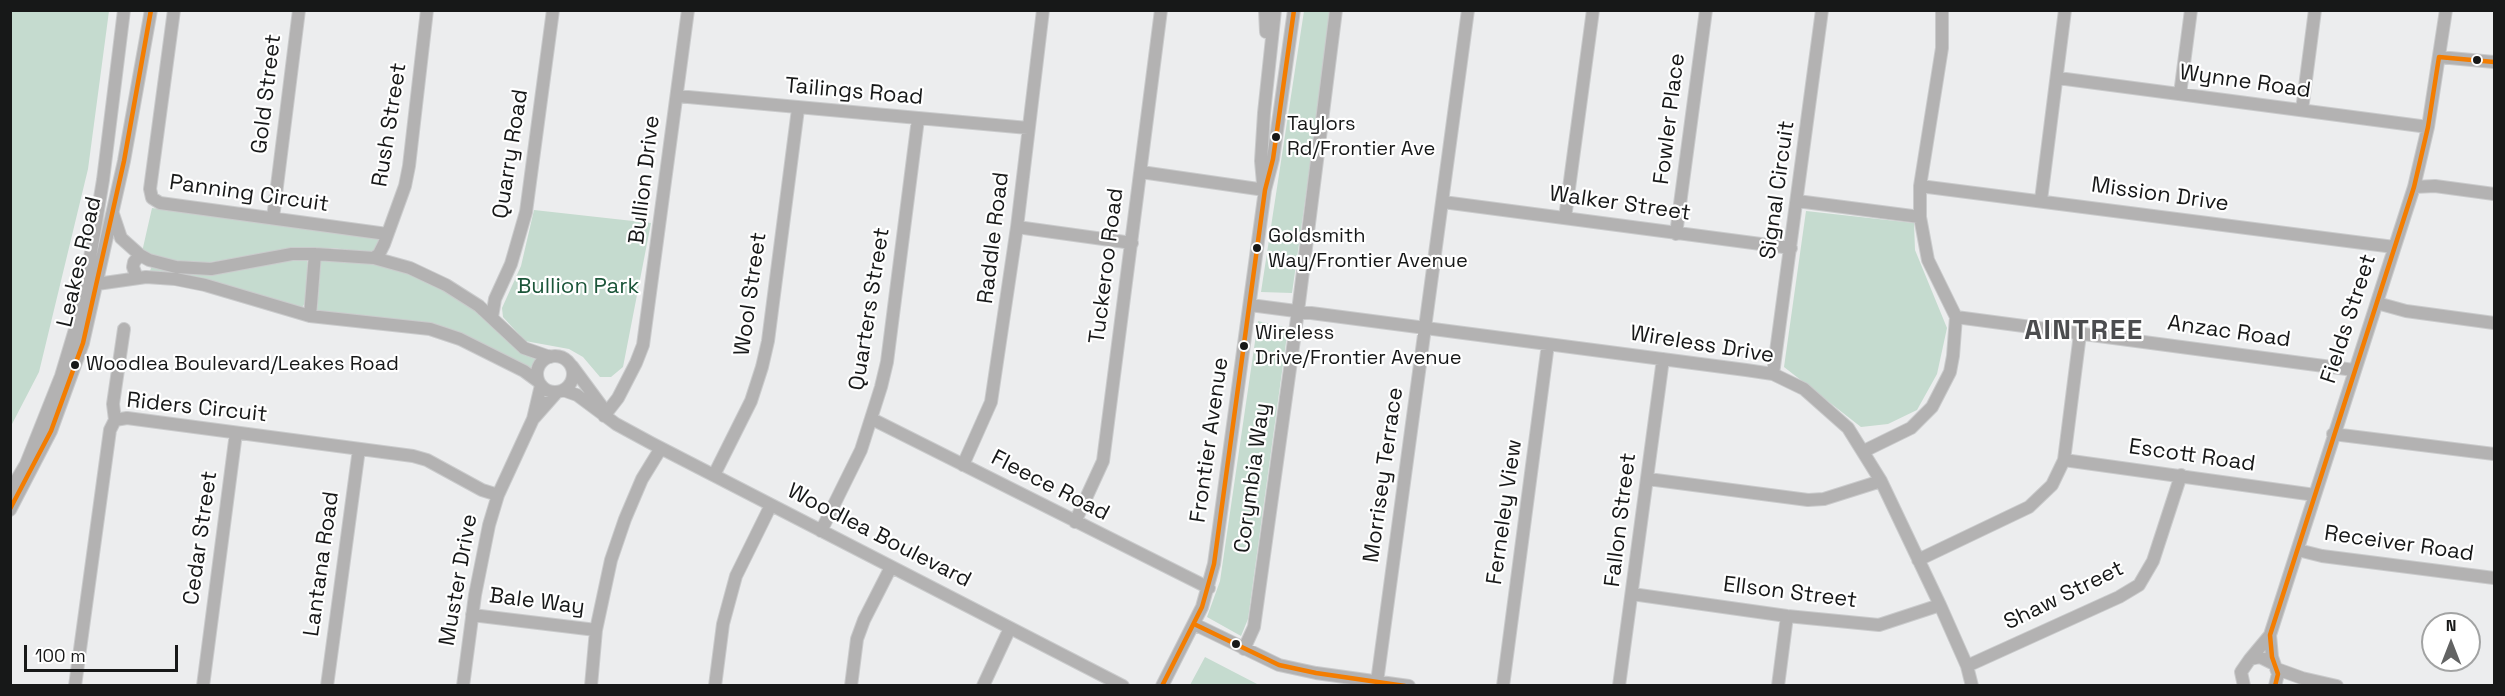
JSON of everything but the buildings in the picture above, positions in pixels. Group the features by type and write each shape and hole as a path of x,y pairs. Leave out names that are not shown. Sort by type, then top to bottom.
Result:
{"street":[{"name":"Leakes Road","path":"10,491 27,464 61,376 81,306 103,180 124,10"},
{"name":"Leakes Road","path":"10,510 60,409 83,343 113,213 151,10"},
{"name":"Panning Circuit","path":"174,10 150,189 152,198 160,203 273,218 386,239"},
{"name":"Gold Street","path":"273,218 299,10"},
{"name":"Rush Street","path":"374,258 379,255 386,239 405,186 427,10"},
{"name":"Quarry Road","path":"492,317 495,299 510,264 526,212 553,10"},
{"name":"Bullion Drive","path":"605,414 618,399 643,345 688,10"},
{"name":"Raddle Road","path":"963,465 991,402 1017,227 1043,10"},
{"name":"Tuckeroo Road","path":"1075,522 1103,461 1161,10"},
{"path":"1265,10 1268,66"},
{"name":"Frontier Avenue","path":"1265,190 1261,161 1268,66 1275,10"},
{"name":"Corymbia Way","path":"1244,649 1254,627 1298,311 1335,10"},
{"name":"Morrisey Terrace","path":"1377,682 1468,10"},
{"path":"1565,218 1593,10"},
{"name":"Fowler Place","path":"1676,234 1706,10"},
{"name":"Signal Circuit","path":"1773,374 1822,10"},
{"path":"1864,451 1911,428 1932,407 1950,372 1956,317 1928,260 1920,217 1920,186 1942,48 1942,10"},
{"path":"2041,200 2065,10"},
{"path":"2180,94 2190,10"},
{"path":"2302,111 2315,10"},
{"name":"Fields Street","path":"2242,680 2243,667 2270,635 2414,187 2428,127 2446,10"},
{"name":"Frontier Avenue","path":"1162,686 1194,624 1209,588 1215,560 1265,190 1273,159 1294,11"},
{"path":"2439,57 2494,62"},
{"name":"Wynne Road","path":"2058,78 2428,127"},
{"name":"Tailings Road","path":"676,96 798,109 1028,128"},
{"name":"Wool Street","path":"714,476 751,401 768,341 798,109"},
{"name":"Quarters Street","path":"821,531 861,450 872,419 886,362 918,118"},
{"path":"1141,172 1265,190"},
{"name":"Mission Drive","path":"1920,186 2394,247"},
{"path":"2414,187 2435,186 2494,194"},
{"path":"1797,201 1920,217"},
{"name":"Walker Street","path":"1443,202 1791,248"},
{"path":"97,284 158,277 205,285 310,316 430,329 460,339 524,371 551,392 568,387 573,377 571,365 562,357 550,357 524,348 479,306 446,285 387,261 315,254 292,255 228,267 202,269 165,265 140,255 121,238 113,213"},
{"path":"1017,227 1132,243"},
{"path":"386,239 387,261"},
{"path":"310,316 315,254"},
{"path":"137,278 133,267 134,261 140,255"},
{"path":"479,306 495,299"},
{"path":"2377,303 2406,311 2494,323"},
{"name":"Wireless Drive","path":"1250,305 1773,374 1804,389 1848,428 1881,481 1940,605 1967,666 1972,686"},
{"name":"Anzac Road","path":"1956,317 2354,370"},
{"path":"115,420 113,404 124,329"},
{"path":"1918,560 2029,507 2052,485 2064,460 2080,334"},
{"name":"Ferneley View","path":"1503,686 1548,344"},
{"path":"540,383 538,370 540,364 550,357"},
{"name":"Fallon Street","path":"1619,686 1663,359"},
{"name":"Woodlea Boulevard","path":"571,365 605,414"},
{"name":"Muster Drive","path":"463,686 482,551 498,495 533,418 540,383"},
{"name":"Woodlea Boulevard","path":"560,391 577,395 616,424 661,448 1123,686"},
{"name":"Muster Drive","path":"533,418 560,391"},
{"name":"Riders Circuit","path":"75,686 110,430 115,420 128,418 413,456 427,460 482,490 498,495"},
{"name":"Fleece Road","path":"872,419 1209,588"},
{"name":"Cedar Street","path":"203,686 236,433"},
{"path":"2333,434 2494,454"},
{"path":"591,686 596,630 611,560 642,479 661,448"},
{"name":"Lantana Road","path":"327,686 359,449"},
{"name":"Escott Road","path":"2064,460 2315,495"},
{"name":"Shaw Street","path":"1967,666 2119,597 2139,585 2153,561 2181,475"},
{"path":"1648,478 1808,500 1824,499 1881,481"},
{"path":"715,686 723,624 736,576 771,504"},
{"name":"Receiver Road","path":"2298,550 2322,556 2494,578"},
{"path":"851,686 857,639 891,567"},
{"name":"Ellson Street","path":"1632,594 1787,616 1879,625 1940,605"},
{"name":"Bale Way","path":"472,615 596,630"},
{"path":"1778,686 1787,616"},
{"path":"1194,624 1279,665 1298,670 1409,686"},
{"path":"983,686 1010,628"},
{"name":"Fields Street","path":"2270,635 2276,667 2276,686"},
{"path":"2250,659 2260,657 2276,667 2318,682 2337,686"},
{"path":"2231,686 2242,680"},
{"path":"2276,686 2318,682"}],"green space":[{"path":"11,10 109,11 88,169 39,372 11,426"},
{"path":"1304,11 1332,11 1292,293 1261,292"},
{"path":"152,208 381,238 373,253 333,248 293,249 211,262 177,262 142,252"},
{"name":"Bullion Park","path":"534,210 651,223 623,367 611,377 600,377 583,357 569,349 525,341 503,317 502,308 521,266"},
{"path":"1806,211 1914,223 1915,250 1947,328 1937,374 1917,410 1888,424 1861,427 1784,367"},
{"path":"303,258 307,260 308,267 305,303 301,309 150,271 152,265 165,269"},
{"path":"321,258 347,258 409,271 443,289 484,317 520,353 536,359 530,369 460,335 317,311"},
{"path":"1258,321 1288,328 1248,619 1241,636 1207,617 1220,581"},
{"path":"1205,657 1259,685 1190,685"}],"transit line":[{"path":"10,509 51,431 83,343 124,161 151,10"},
{"path":"1162,686 1202,607 1214,564 1265,190 1273,159 1294,10"},
{"path":"2275,686 2278,674 2272,657 2270,635 2414,187 2428,127 2439,57 2494,62"},
{"path":"1194,624 1279,665 1316,673 1405,686"}],"place":[{"name":"Taylors Rd/Frontier Ave","path":"1276,137"},
{"name":"Goldsmith Way/Frontier Avenue","path":"1257,248"},
{"name":"Wireless Drive/Frontier Avenue","path":"1244,346"},
{"name":"Woodlea Boulevard/Leakes Road","path":"75,365"}],"district":[{"name":"AINTREE","path":"2084,331"}]}
